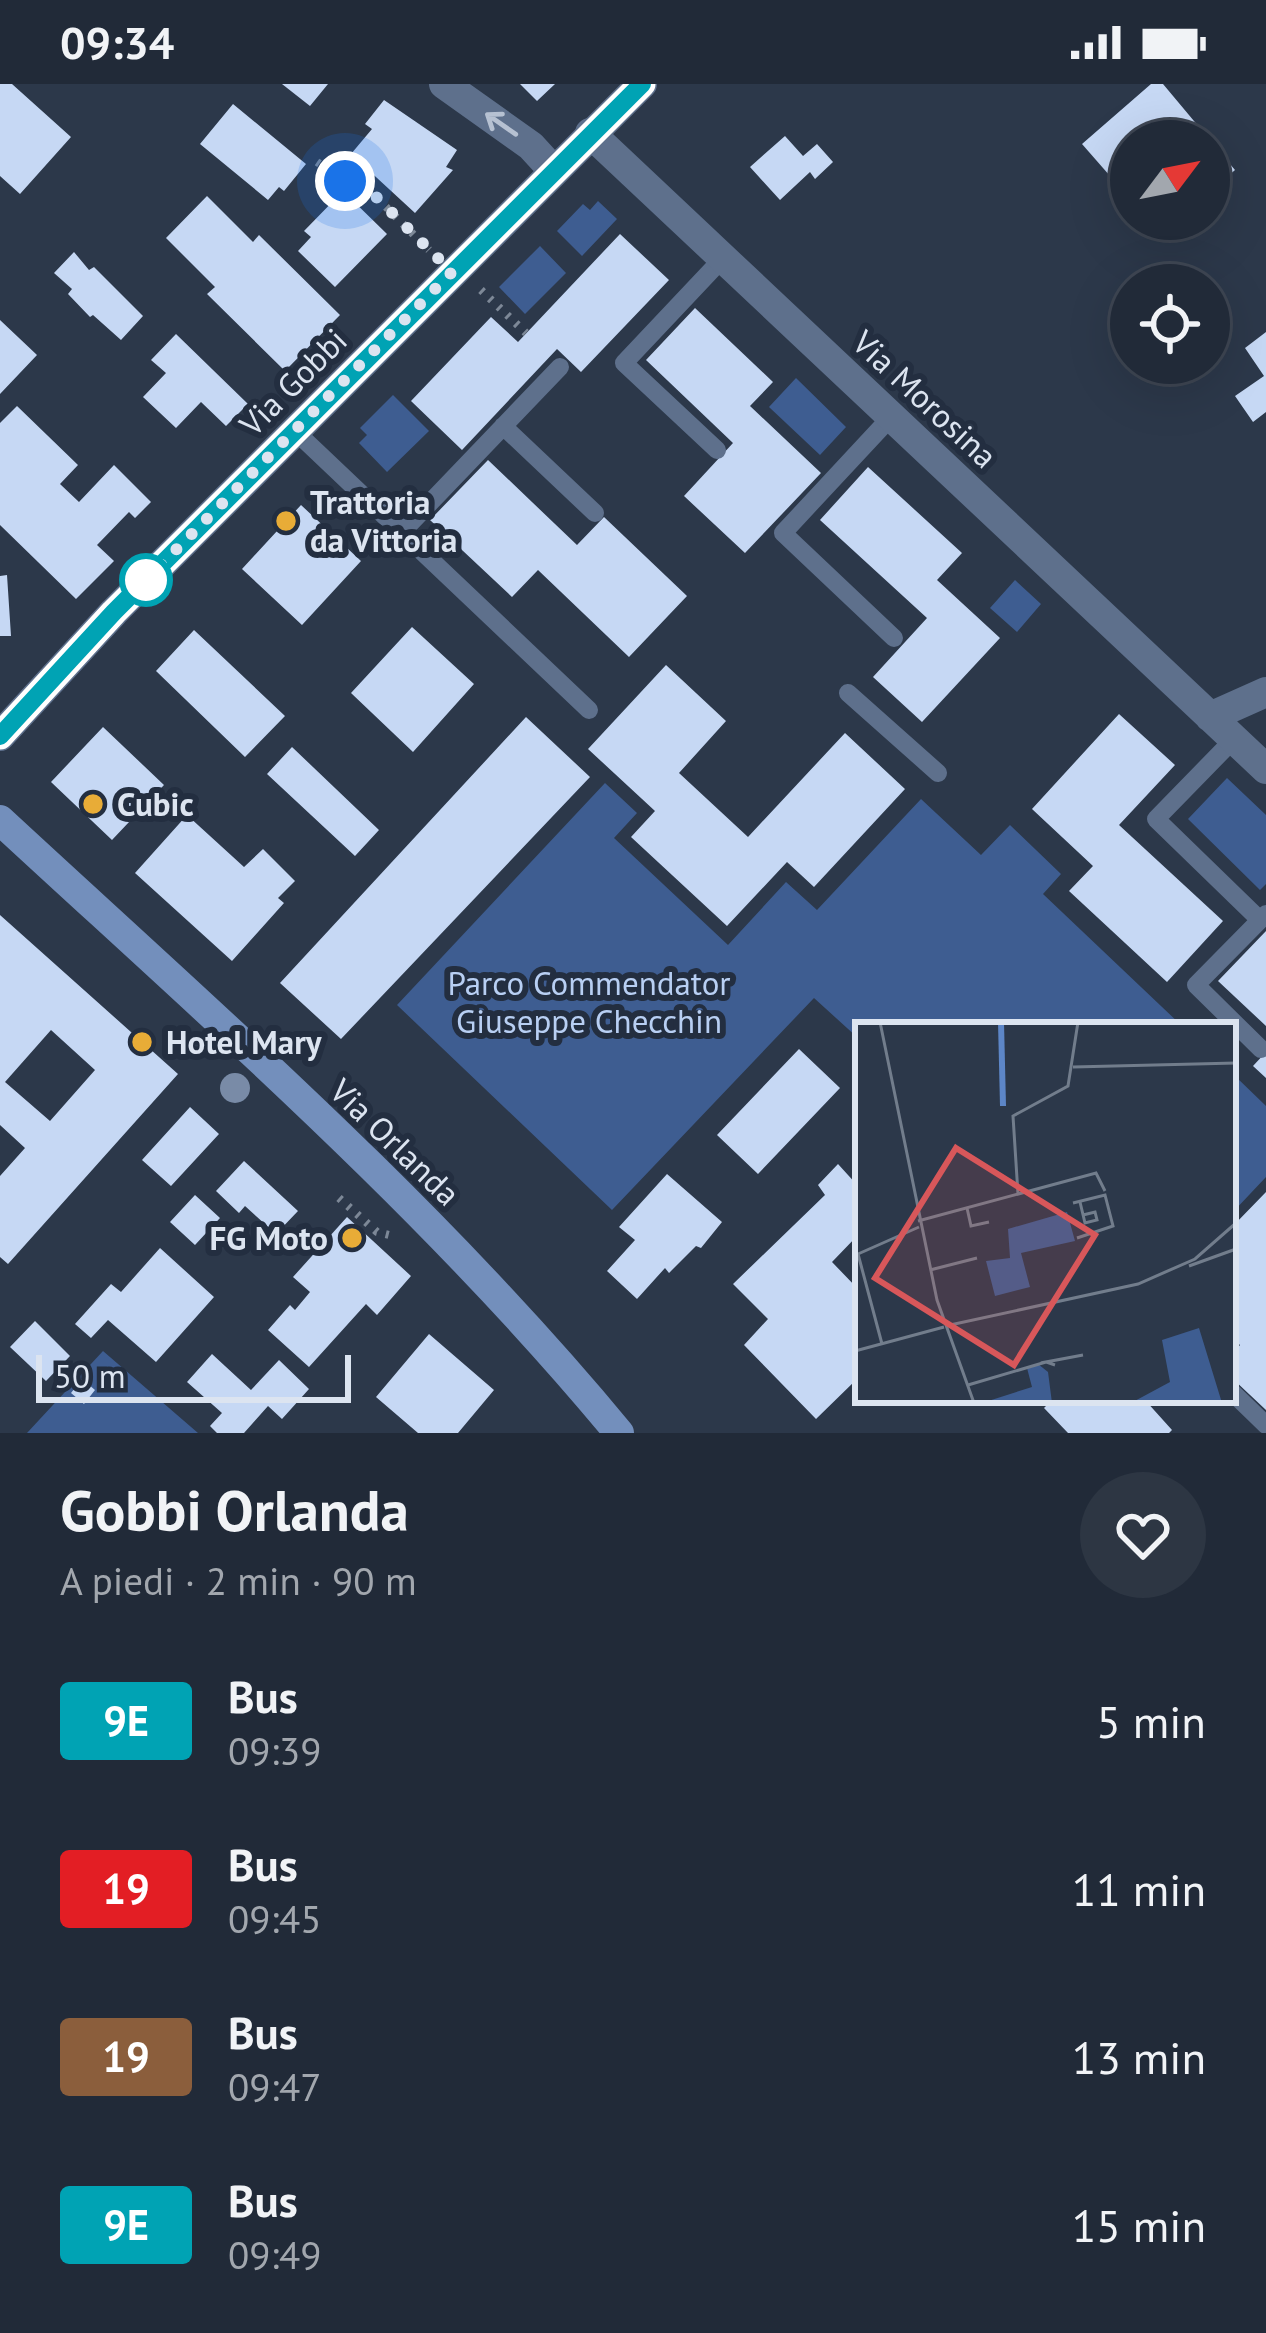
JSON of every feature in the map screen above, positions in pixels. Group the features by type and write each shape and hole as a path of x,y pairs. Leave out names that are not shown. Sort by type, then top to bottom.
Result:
{"main road":[{"name":"Via Orlanda","path":"0,820 387,1180 558,1359 619,1433"}],"street":[{"path":"444,84 531,146 553,170"},
{"name":"Via Gobbi","path":"0,736 114,612 642,84"},
{"name":"Via Morosina","path":"590,134 1266,770"},
{"path":"1210,717 1266,692"}],"lane":[{"path":"717,450 624,362 723,258"},
{"path":"401,532 560,367"},
{"path":"891,417 783,533 894,638"},
{"path":"503,426 595,513"},
{"path":"295,431 589,710"},
{"path":"848,693 938,773"},
{"path":"1234,739 1156,820 1263,917 1196,985 1234,1022"},
{"path":"1236,1024 1261,1049"},
{"path":"1236,1396 1266,1425"}],"path":[{"path":"317,162 345,181 365,186 452,272"},
{"path":"480,290 526,333"},
{"path":"339,1198 377,1232 389,1235"}],"green space":[{"path":"598,201 617,219 582,256 557,231 583,204 590,210"},
{"path":"540,246 566,273 525,314 499,287"},
{"path":"796,378 846,427 820,455 769,407"},
{"path":"393,395 429,431 387,472 359,443 367,435 360,428"},
{"path":"1015,580 1041,604 1017,632 990,608"},
{"path":"1227,778 1266,815 1266,884 1260,890 1188,819"},
{"name":"Parco Commendator Giuseppe Checchin","path":"605,783 637,813 614,838 728,945 786,882 817,910 921,799 981,855 1010,825 1061,874 1043,894 1178,1022 855,1022 855,1035 814,998 612,1210 397,1005"},
{"path":"1236,1077 1266,1106 1266,1177 1236,1209"},
{"path":"103,1351 198,1433 27,1433"}],"building":[{"path":"0,84 12,84 71,137 20,194 0,176"},
{"path":"282,84 328,84 310,106"},
{"path":"520,84 555,84 537,101"},
{"path":"1151,84 1163,84 1193,120 1110,120 1110,176 1082,144"},
{"path":"384,100 457,150 446,167 453,170 415,213 351,154 372,129 365,124"},
{"path":"233,104 306,164 284,191 279,187 268,200 200,144"},
{"path":"785,136 803,156 817,144 833,162 815,179 810,172 780,200 750,167"},
{"path":"343,191 387,234 335,287 298,251 311,237 304,231"},
{"path":"207,196 253,242 259,235 340,315 285,371 207,294 215,287 166,238"},
{"path":"620,234 669,280 581,372 557,349 462,450 411,401 491,317 518,342"},
{"path":"74,252 143,316 121,340 90,317 68,294 72,289 54,273"},
{"path":"695,308 773,382 750,406 821,473 745,553 684,496 733,443 646,360"},
{"path":"0,320 37,355 0,394"},
{"path":"1266,332 1266,412 1253,422 1235,396 1264,376 1245,348"},
{"path":"176,334 248,404 226,426 201,402 176,428 143,397 166,373 151,360"},
{"path":"17,406 78,465 60,484 79,502 114,465 151,502 135,518 129,512 97,545 114,561 76,599 0,525 0,423"},
{"path":"488,460 577,545 604,517 687,596 629,657 538,570 512,597 430,520"},
{"path":"868,467 962,553 937,580 1000,638 922,722 873,677 927,618 820,520"},
{"path":"301,505 361,561 302,625 242,569"},
{"path":"7,575 11,636 0,636 0,576"},
{"path":"412,627 474,684 413,752 351,693"},
{"path":"194,630 285,716 245,757 156,671"},
{"path":"666,665 726,721 679,773 748,837 845,733 905,789 814,887 787,862 727,926 631,837 655,811 588,749"},
{"path":"1119,714 1175,765 1119,825 1223,921 1167,982 1069,891 1093,866 1032,809"},
{"path":"526,717 590,777 341,1039 280,983"},
{"path":"103,727 164,785 112,840 51,782"},
{"path":"292,747 379,830 355,856 267,774"},
{"path":"187,815 244,867 263,849 295,881 278,898 284,903 232,961 135,873"},
{"path":"0,915 178,1074 8,1264 0,1257 0,1176 25,1148 0,1125","holes":["51,1030 95,1070 50,1121 5,1082"]},
{"path":"1266,931 1266,1026 1218,981"},
{"path":"799,1049 840,1088 758,1174 717,1135"},
{"path":"1266,1052 1266,1078 1253,1066"},
{"path":"190,1107 219,1134 171,1186 142,1160"},
{"path":"244,1161 298,1211 276,1234 245,1206 239,1213 216,1191"},
{"path":"838,1164 855,1183 855,1238 832,1262 855,1286 855,1381 816,1419 744,1345 768,1319 733,1284 825,1195 818,1185"},
{"path":"667,1174 722,1222 701,1248 696,1246 669,1273 665,1268 637,1299 607,1271 635,1240 619,1227"},
{"path":"1266,1192 1266,1410 1236,1382 1240,1345 1236,1342 1236,1223"},
{"path":"195,1195 220,1218 195,1245 170,1222"},
{"path":"347,1217 411,1276 377,1315 366,1304 309,1367 268,1330 290,1305 295,1310 310,1292 293,1277"},
{"path":"160,1248 214,1297 156,1362 108,1320 91,1338 75,1324 111,1284 121,1292"},
{"path":"35,1321 70,1356 46,1381 10,1347"},
{"path":"429,1334 494,1390 458,1433 418,1433 376,1397"},
{"path":"212,1354 251,1390 279,1360 309,1389 282,1419 268,1406 244,1433 217,1433 210,1426 222,1413 187,1382"},
{"path":"82,1379 95,1390 84,1404 71,1393"},
{"path":"1049,1403 1148,1403 1172,1430 1068,1433 1044,1408"}],"bus line":[{"name":"9E","path":"0,736 114,612 642,84"}],"place":[{"name":"Trattoria da Vittoria","path":"286,521"},
{"name":"Cubic","path":"93,804"},
{"name":"Hotel Mary","path":"142,1042"},
{"name":"FG Moto","path":"352,1238"}],"route":[{"path":"146,580 452,272 365,186 345,181"}]}
